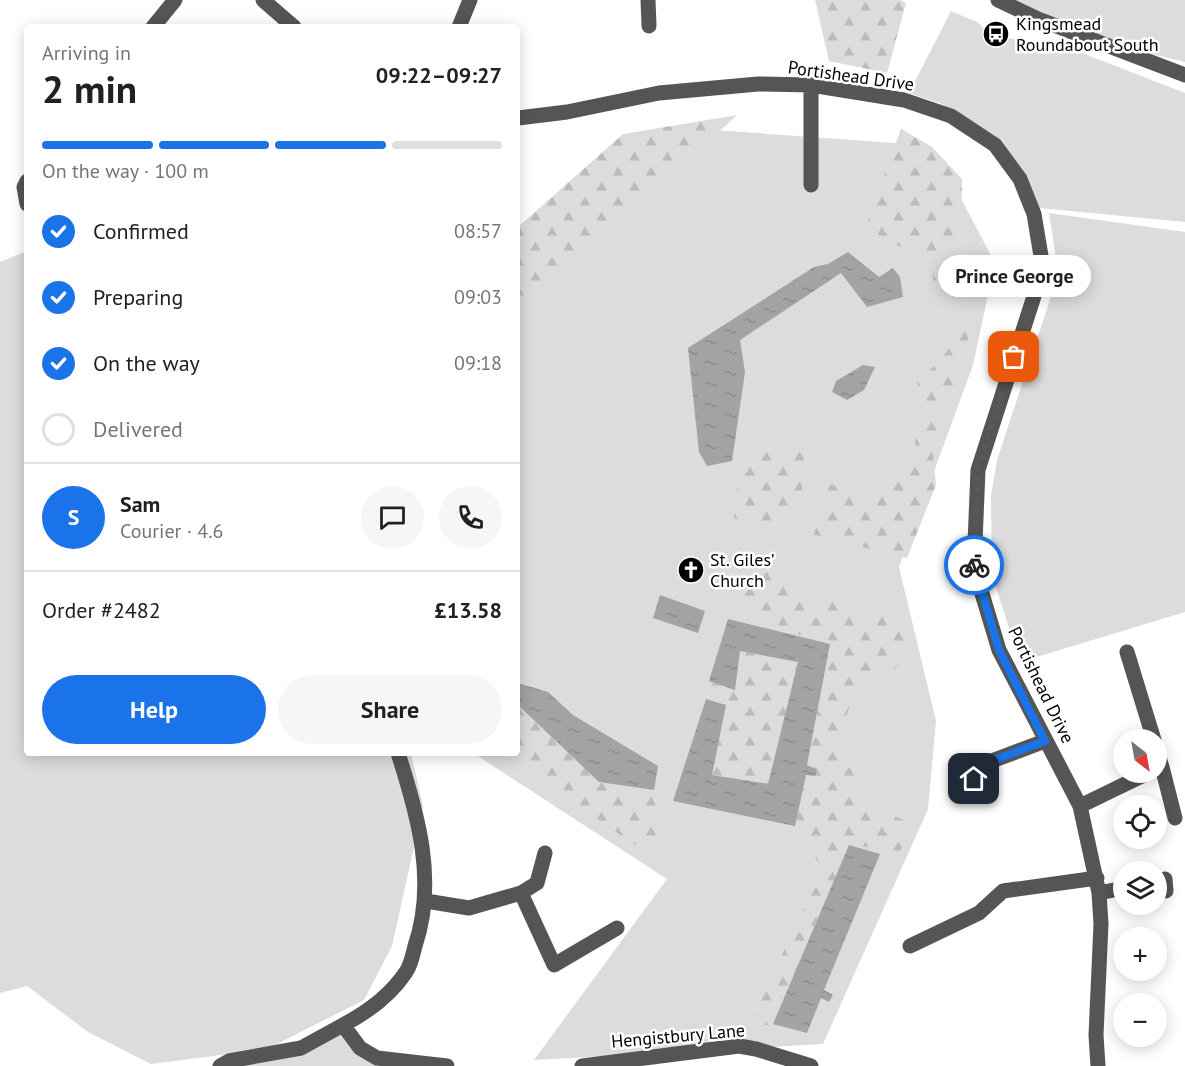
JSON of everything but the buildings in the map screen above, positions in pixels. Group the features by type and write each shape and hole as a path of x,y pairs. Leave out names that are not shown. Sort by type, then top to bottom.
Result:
{"street":[{"path":"155,24 175,0"},
{"path":"263,0 291,24"},
{"path":"460,24 470,0"},
{"path":"648,0 649,26"},
{"path":"998,0 1038,19 1182,72"},
{"name":"Portishead Drive","path":"520,118 567,112 658,93 758,84 811,86 904,100 951,116 995,146 1020,180 1034,214 1041,256 1036,290 978,470 974,567 999,650 1080,806 1098,886 1101,924 1096,1035 1098,1066"},
{"path":"811,86 811,185"},
{"path":"1127,651 1151,729"},
{"path":"974,779 981,765 1045,741"},
{"path":"220,1066 229,1061 301,1048 382,1000 407,971 426,901 418,815 399,756"},
{"path":"1080,806 1129,783"},
{"path":"1161,783 1175,818"},
{"path":"426,901 470,908 520,893 537,883 545,853"},
{"path":"910,946 979,914 1003,891 1113,887"},
{"path":"520,893 554,965 617,928"},
{"path":"343,1025 360,1048 377,1058 447,1066"},
{"name":"Hengistbury Lane","path":"582,1066 739,1047 756,1049 811,1066"}],"green space":[{"path":"815,0 901,0 906,3 887,73 829,61"},
{"path":"1008,0 1185,0 1185,62 1148,53"},
{"path":"951,11 977,22 992,35 1077,51 1185,93 1185,222 1039,208 964,116 942,104 909,93"},
{"path":"737,115 520,316 520,225 623,134"},
{"path":"686,128 895,143 958,193 995,263 973,365 899,567 936,721 928,809 823,1044 534,1060 667,879 478,756 520,756 520,239"},
{"path":"901,129 932,147 962,179 956,245 936,307 932,268 909,251 865,228"},
{"path":"1049,213 1185,232 1185,612 1020,662 992,575 991,496 997,460 1049,303 1057,265"},
{"path":"24,252 24,756 412,756 423,806 392,946 364,1000 267,1049 151,1064 88,1032 27,986 0,993 0,262"},
{"path":"978,284 977,309 949,400 932,444 936,485 907,558 814,535 829,483 853,492 881,496 912,471 917,428 923,411 917,383 942,358 965,326"},
{"path":"758,440 779,448 804,452 801,509 777,521 760,524 734,518 740,464"},
{"path":"750,556 767,563 782,586 872,614 900,611 911,637 894,671 868,677 855,694 838,736 840,762 851,769 868,809 892,815 915,825 895,859 880,854 879,848 849,845 773,1024 748,1028 823,866 803,843 797,824 797,815 806,775 816,776 807,766 830,644 849,660 830,640 770,630 748,604 736,583"},
{"path":"740,651 798,662 768,784 712,775 726,705 706,699 709,681 735,690"},
{"path":"520,708 599,782 641,798 654,790 662,857 630,842 508,756 520,756"},
{"path":"343,1025 360,1048 447,1066 220,1066 301,1048"}],"water":[{"path":"848,252 879,277 893,268 900,277 903,297 867,307 841,273 740,340 745,372 732,461 707,466 699,452 688,348 814,267 828,264"},
{"path":"863,365 875,367 864,390 847,400 832,392 836,381"},
{"path":"660,595 705,611 698,633 653,618"},
{"path":"728,619 830,644 807,765 816,769 816,776 806,775 795,826 673,801 706,699 726,705 712,775 768,784 798,662 740,651 735,690 709,681"},
{"path":"520,684 548,692 573,715 658,766 654,790 599,782 520,707"},
{"path":"849,845 880,854 824,990 833,995 829,1002 821,998 807,1033 773,1024"}],"way so far":[{"path":"974,565 978,470 1014,357"}],"place":[{"name":"Kingsmead Roundabout South","path":"996,34"},
{"name":"Prince George","path":"1014,357"},
{"name":"St. Giles’ Church","path":"691,570"}],"route":[{"path":"974,565 999,650 1045,741 981,765 974,779"}]}
